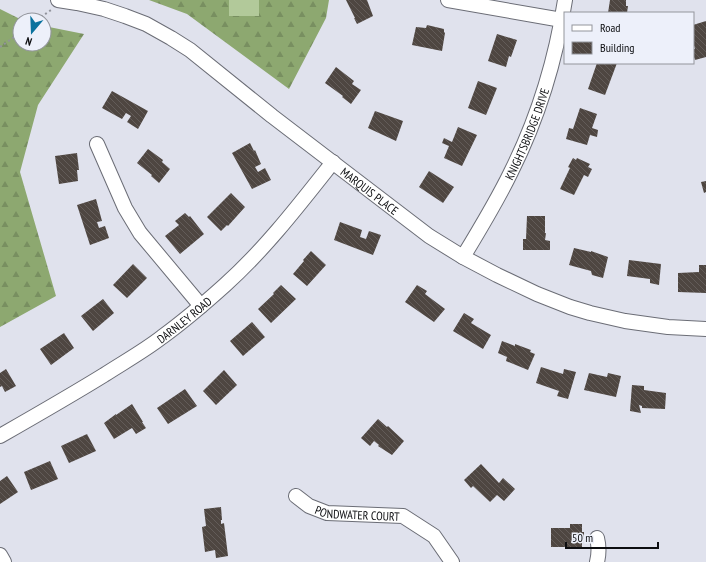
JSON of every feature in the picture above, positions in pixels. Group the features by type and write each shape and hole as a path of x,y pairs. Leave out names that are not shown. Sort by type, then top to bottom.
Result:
{"street":[{"name":"MARQUIS PLACE","path":"58,0 104,9 126,16 146,24 171,38 190,50 272,116 428,236 497,275 537,294 590,313 625,321 668,327 706,329"},
{"path":"448,0 562,20"},
{"name":"KNIGHTSBRIDGE DRIVE","path":"463,257 511,172 526,139 554,59 565,0"},
{"path":"97,144 125,208 140,233 201,306"},
{"name":"DARNLEY ROAD","path":"0,436 59,402 140,352 201,306 258,253 284,224 333,162"},
{"name":"PONDWATER COURT","path":"296,496 309,506 327,513 403,516 434,536 452,562"},
{"path":"597,538 599,545 599,557 597,562"},
{"path":"0,555 4,562"}],"path":[{"path":"0,47 12,39"}],"green space":[{"path":"149,0 329,0 326,18 289,89 187,14"},
{"path":"229,0 259,0 259,16 229,16"},
{"path":"0,9 12,15 12,52 52,52 52,28 84,34 38,105 20,172 56,296 0,327"}],"building":[{"path":"346,0 367,0 373,16 357,24"},
{"path":"610,0 626,0 626,6 628,6 627,12 608,12"},
{"path":"706,21 706,57 695,60 694,57 694,25"},
{"path":"427,25 444,29 445,33 442,51 412,45 416,27 426,28"},
{"path":"497,34 517,40 511,57 509,56 506,67 488,61"},
{"path":"597,64 617,64 605,95 588,89"},
{"path":"336,67 354,81 352,84 361,90 351,104 325,83"},
{"path":"478,81 497,88 486,115 468,108"},
{"path":"112,91 148,111 138,129 127,122 131,116 126,113 122,119 102,108"},
{"path":"580,108 597,114 592,128 598,130 597,137 590,135 587,145 566,139 569,128 573,129"},
{"path":"375,111 403,121 396,141 368,128"},
{"path":"458,127 477,135 462,166 444,158 449,146 442,143 444,138 452,142"},
{"path":"250,143 261,164 255,167 258,172 265,168 271,180 252,189 232,153"},
{"path":"148,149 163,160 162,162 170,169 159,183 151,176 152,175 137,163"},
{"path":"77,153 79,170 77,170 78,181 59,184 55,156"},
{"path":"573,158 576,160 577,158 590,164 588,167 592,169 588,177 584,175 574,195 560,189"},
{"path":"429,171 454,187 443,203 419,187"},
{"path":"706,181 706,192 704,193 701,182"},
{"path":"231,193 245,207 228,226 227,225 221,231 207,217"},
{"path":"96,199 102,221 97,222 99,228 105,226 109,238 90,245 77,205"},
{"path":"185,213 189,217 190,216 204,234 180,254 165,236 179,225 175,221"},
{"path":"527,216 545,216 545,240 550,241 550,250 523,250 523,239 526,239"},
{"path":"340,222 362,230 360,237 366,239 369,231 381,235 373,255 334,240"},
{"path":"574,248 591,251 608,257 603,278 592,275 591,271 569,265"},
{"path":"311,251 326,265 307,286 293,274"},
{"path":"629,260 661,264 659,285 650,283 650,279 627,276"},
{"path":"133,264 147,278 127,298 113,285"},
{"path":"699,265 706,265 706,293 678,292 678,273 699,272"},
{"path":"281,285 296,299 271,323 258,309"},
{"path":"417,285 427,291 425,294 445,309 434,322 405,302"},
{"path":"103,299 114,313 93,331 81,316"},
{"path":"464,313 474,319 471,323 491,335 483,349 453,331"},
{"path":"252,322 265,337 243,356 230,341"},
{"path":"64,333 74,348 51,365 40,349"},
{"path":"502,341 531,350 530,352 535,354 528,370 506,361 507,357 498,353"},
{"path":"541,367 563,374 564,369 576,372 568,399 557,396 559,391 536,383"},
{"path":"6,369 16,386 5,392 2,386 0,387 0,373"},
{"path":"224,370 237,385 216,405 203,391"},
{"path":"589,373 607,377 608,373 621,376 616,397 584,390"},
{"path":"632,385 644,386 644,390 666,393 665,409 642,408 642,406 639,405 641,413 630,411"},
{"path":"185,389 197,406 168,424 157,408"},
{"path":"132,404 146,428 136,434 132,428 114,439 104,423"},
{"path":"378,419 404,441 392,455 378,446 379,445 374,441 370,446 361,438"},
{"path":"87,434 96,451 69,463 61,446"},
{"path":"50,461 58,479 31,490 24,472"},
{"path":"481,464 499,483 503,478 515,489 504,501 497,495 490,502 473,486 471,488 464,480"},
{"path":"7,476 18,492 0,504 0,481"},
{"path":"221,507 221,524 224,523 228,556 216,558 215,550 205,552 202,527 206,526 204,509"},
{"path":"570,524 582,524 584,539 582,539 582,547 551,547 551,528 570,528"}]}
